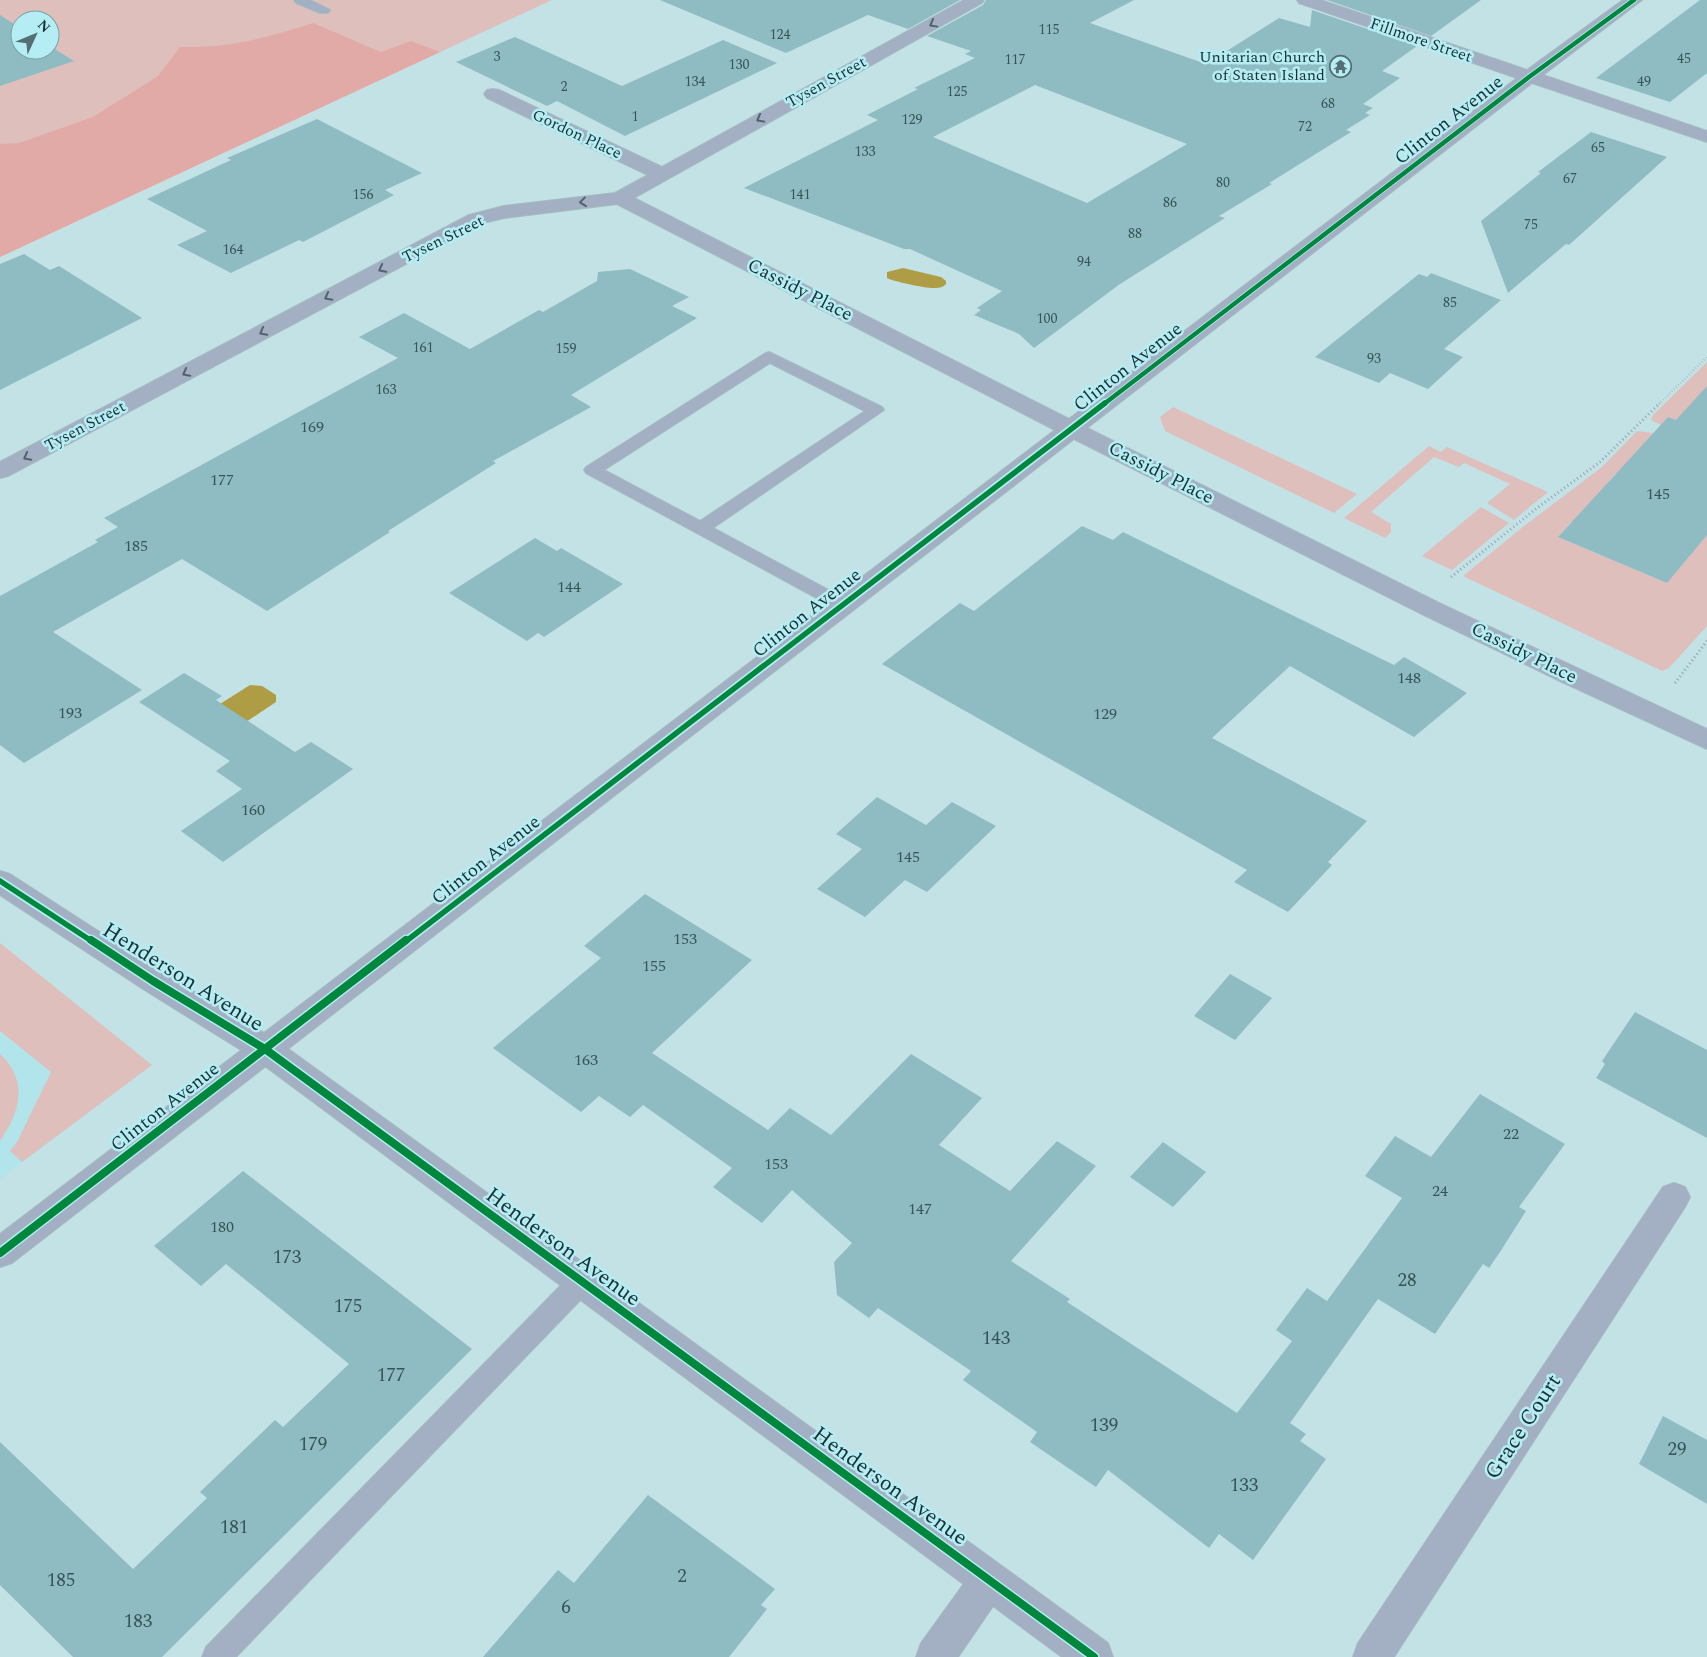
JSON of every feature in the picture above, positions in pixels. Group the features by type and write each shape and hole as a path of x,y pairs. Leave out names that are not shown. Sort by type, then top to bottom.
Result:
{"street":[{"name":"Tysen Street","path":"0,471 476,219 504,212 620,198 976,0"},
{"name":"Fillmore Street","path":"1305,0 1707,137"},
{"name":"Clinton Avenue","path":"0,1253 1529,77 1634,0"},
{"name":"Gordon Place","path":"492,94 661,174"},
{"name":"Cassidy Place","path":"620,198 1072,429 1546,665 1707,740"},
{"name":"Henderson Avenue","path":"0,881 264,1050 1094,1657"},
{"name":"Grace Court","path":"1372,1657 1674,1197"},
{"path":"935,1657 989,1580"}],"lane":[{"path":"300,0 324,10"},
{"path":"701,528 876,410 769,357 592,470 843,605"},
{"path":"216,1657 581,1282"}],"path":[{"path":"1451,578 1537,508 1600,462 1707,357"},
{"path":"1673,685 1707,641"}],"shaded area":[{"path":"0,0 552,0 0,257"},
{"path":"313,23 381,52 411,41 440,52 0,257 0,144 19,143 93,117 158,76 180,47 232,44"},
{"path":"903,268 941,277 946,281 946,284 940,288 931,288 902,283 887,278 887,272"},
{"path":"1707,362 1707,396 1676,420 1668,417 1661,425 1651,420 1653,415"},
{"path":"1173,407 1357,494 1334,513 1165,431 1160,417"},
{"path":"1637,431 1653,433 1651,436 1659,439 1625,477 1616,473 1609,481 1598,507 1589,503 1584,509 1580,526 1571,522 1558,537 1667,583 1707,524 1707,626 1669,668 1662,671 1463,576 1524,526 1602,467"},
{"path":"1429,446 1441,452 1447,447 1548,492 1514,520 1487,503 1510,484 1464,463 1459,467 1434,457 1371,512 1391,524 1391,532 1385,538 1344,518"},
{"path":"1481,507 1509,523 1452,570 1422,556"},
{"path":"250,685 262,686 276,695 276,702 228,734 201,716"},
{"path":"0,943 152,1065 0,1179"},
{"path":"0,943 152,1065 22,1162 10,1151 17,1142 51,1072 0,1031"},
{"path":"0,1054 9,1064 15,1075 18,1097 13,1119 0,1141"}],"building":[{"path":"660,0 960,0 908,29 868,15 786,53"},
{"path":"986,0 1134,0 1090,23 1206,64 1279,18 1310,27 1312,10 1417,46 1382,71 1400,78 1363,104 1373,108 1365,113 1370,115 1346,130 1351,132 1219,216 1225,218 1120,284 1034,348 1019,334 974,315 981,310 977,308 1002,291 910,249 904,249 744,188 878,120 867,115 918,89 914,88 975,58 965,54 971,51 927,36 983,5","holes":["1035,85 1187,144 1087,203 933,137"]},
{"path":"1327,0 1481,0 1431,36"},
{"path":"1700,0 1707,0 1707,73 1670,102 1596,78"},
{"path":"0,15 10,22 10,60 60,60 60,52 74,61 0,86"},
{"path":"515,37 622,86 723,40 777,63 625,136 557,101 547,106 456,62"},
{"path":"317,119 422,173 385,190 394,195 303,242 299,240 231,273 177,245 207,231 147,199 231,160 227,158"},
{"path":"1591,132 1667,157 1569,245 1566,244 1508,293 1481,221 1541,173 1538,172"},
{"path":"24,254 50,270 59,266 142,318 0,390 0,264"},
{"path":"630,269 689,297 672,306 697,318 571,395 591,407 493,461 496,463 388,531 390,532 267,611 182,559 53,632 142,690 24,763 0,745 0,596 98,542 95,540 118,527 104,518 398,358 359,337 404,313 470,349 539,310 543,312 597,281 598,272"},
{"path":"1431,273 1501,300 1444,349 1463,357 1428,389 1390,373 1379,383 1315,357 1419,274 1427,277"},
{"path":"1707,386 1707,535 1667,583 1558,537 1668,417 1676,420"},
{"path":"1082,526 1113,540 1123,532 1394,665 1404,657 1467,693 1414,737 1290,666 1212,738 1367,821 1328,862 1332,865 1288,912 1234,882 1247,870 882,664 960,603 974,611"},
{"path":"535,538 557,551 561,548 623,584 544,637 538,633 527,641 449,593"},
{"path":"184,673 222,696 216,700 295,752 311,742 353,769 223,862 181,831 242,789 216,771 230,761 139,702"},
{"path":"877,797 926,825 952,802 996,826 927,892 905,880 865,917 817,889 862,849 836,834"},
{"path":"645,894 752,960 652,1053 768,1130 790,1108 831,1135 911,1054 982,1098 939,1145 1010,1191 1057,1141 1096,1166 1011,1261 1070,1299 1067,1302 1237,1413 1292,1341 1276,1330 1307,1288 1327,1301 1402,1198 1365,1176 1395,1136 1431,1157 1480,1094 1565,1144 1519,1207 1526,1211 1500,1252 1489,1268 1483,1264 1435,1334 1378,1299 1290,1423 1306,1434 1300,1441 1326,1459 1253,1560 1219,1534 1209,1548 1108,1470 1096,1487 1030,1442 1037,1432 963,1380 971,1371 878,1308 869,1318 837,1295 834,1262 852,1243 792,1190 762,1223 713,1187 732,1168 643,1105 630,1117 599,1096 581,1112 493,1048 601,958 584,946"},
{"path":"1230,974 1272,998 1235,1040 1194,1016"},
{"path":"1635,1012 1707,1050 1707,1138 1596,1078 1605,1064 1602,1061"},
{"path":"1163,1142 1206,1172 1173,1207 1130,1177"},
{"path":"243,1171 472,1349 162,1657 73,1657 0,1585 0,1442 133,1569 207,1498 200,1492 275,1420 283,1427 349,1364 226,1264 201,1286 154,1246"},
{"path":"1663,1416 1707,1440 1707,1504 1639,1464"},
{"path":"648,1495 775,1589 761,1605 767,1609 729,1657 483,1657 558,1570 574,1583"}],"cycle path":[{"path":"0,1253 1529,77 1634,0"},
{"path":"0,881 153,981 265,1049 1094,1657"}],"place":[{"name":"Unitarian Church of Staten Island","path":"1341,66"}]}
